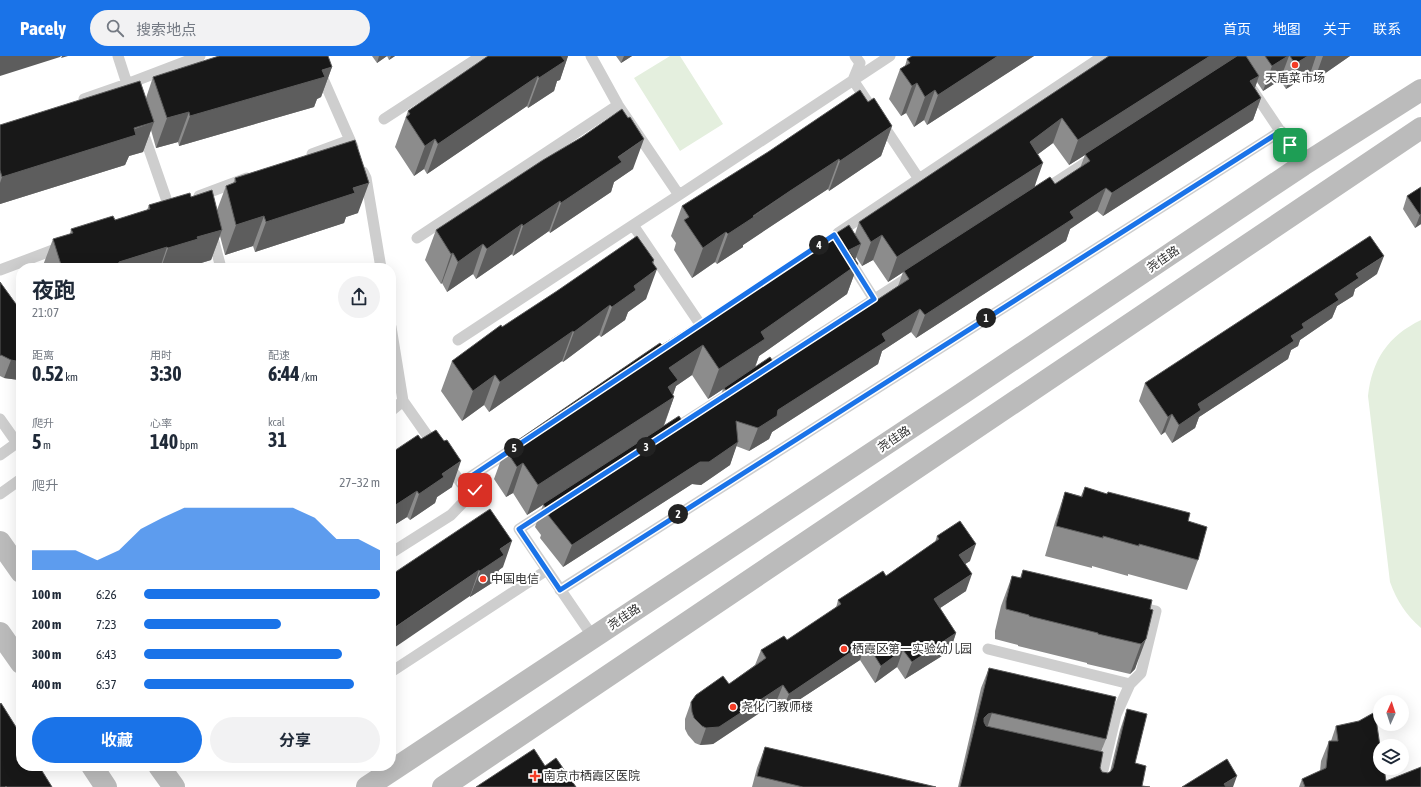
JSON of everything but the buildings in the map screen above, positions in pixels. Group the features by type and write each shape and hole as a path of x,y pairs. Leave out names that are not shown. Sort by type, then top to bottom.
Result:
{"main road":[{"name":"尧佳路","path":"396,768 960,395 1303,165 1421,90"},
{"path":"444,787 1421,128"},
{"path":"0,542 16,565"},
{"path":"0,633 16,656"},
{"path":"95,771 106,787"},
{"path":"162,771 174,787"},
{"name":"尧佳路","path":"367,787 391,771"}],"lane":[{"path":"118,56 132,98"},
{"path":"75,102 200,56"},
{"path":"313,56 366,178 380,263"},
{"path":"384,120 481,56"},
{"path":"592,56 618,105 679,195"},
{"path":"854,80 860,63 855,56"},
{"path":"458,340 890,56"},
{"path":"874,299 835,241 919,179 1103,56"},
{"path":"1246,79 1303,165"},
{"path":"854,80 919,179"},
{"path":"417,238 618,105"},
{"path":"139,120 165,208 185,201 203,198 261,173"},
{"path":"560,590 1281,131"},
{"path":"305,157 350,140"},
{"path":"1036,196 1103,152"},
{"path":"210,224 220,263"},
{"path":"633,225 700,324"},
{"path":"18,263 73,242"},
{"path":"0,270 16,264"},
{"path":"754,378 921,269"},
{"path":"396,358 403,401 461,483 475,490 451,515 396,551"},
{"path":"660,438 740,386"},
{"path":"396,407 403,401"},
{"path":"0,419 16,438"},
{"path":"461,483 521,443"},
{"path":"0,455 16,444"},
{"path":"0,494 16,483"},
{"path":"559,503 519,529 593,637"},
{"path":"396,669 547,570"},
{"path":"1099,787 1100,767 1116,715 1130,684 1141,673 1156,611 1126,604"},
{"path":"988,649 1130,684"}],"green space":[{"path":"670,56 680,56 723,124 680,151 634,78"},
{"path":"1421,320 1421,628 1402,607 1390,582 1368,396 1373,371 1384,350 1399,334 1409,326"}],"place":[{"name":"天盾菜市场","path":"1295,65"},
{"name":"中国电信","path":"483,579"},
{"name":"栖霞区第一实验幼儿园","path":"844,649"},
{"name":"尧化门教师楼","path":"733,707"},
{"name":"南京市栖霞区医院","path":"535,776"}],"route":[{"path":"475,490 461,483 834,235 874,299 519,529 560,590 1281,131 1290,145"}]}
